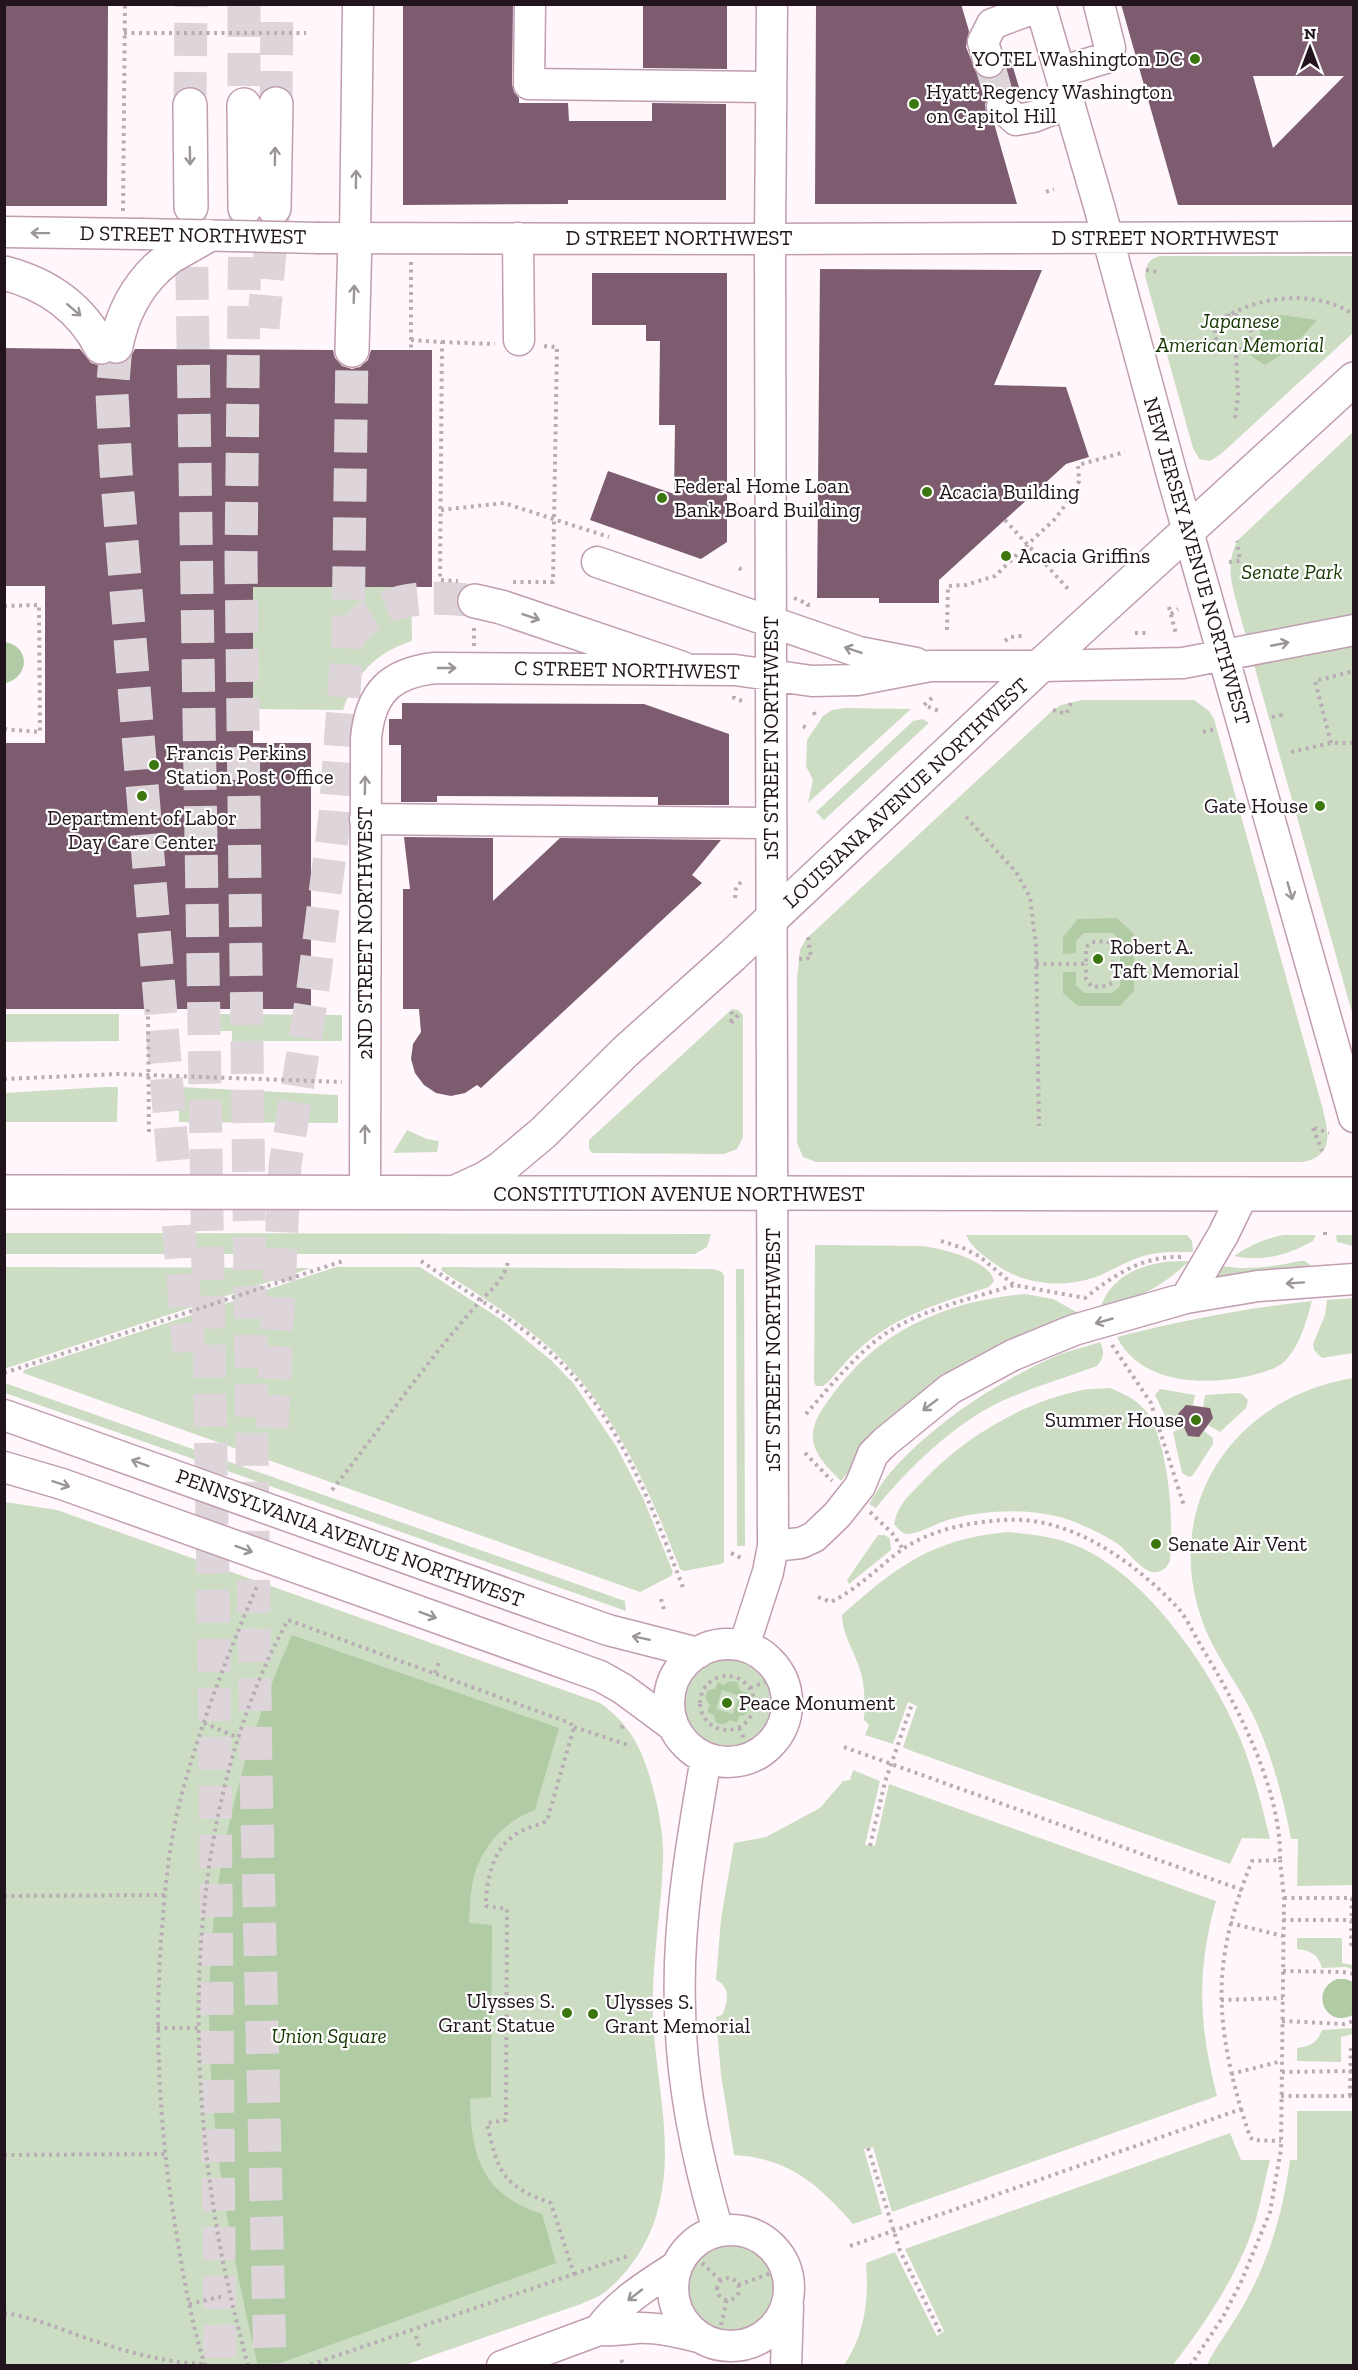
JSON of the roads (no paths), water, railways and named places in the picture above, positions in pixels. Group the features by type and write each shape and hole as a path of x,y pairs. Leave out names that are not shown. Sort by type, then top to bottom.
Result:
{"main road":[{"path":"259,208 260,104"},
{"path":"190,105 191,207"},
{"path":"4,273 38,285 71,306 108,346 126,309 145,279 186,247 207,236"},
{"path":"352,350 355,238"},
{"name":"LOUISIANA AVENUE NORTHWEST","path":"450,1194 486,1178 513,1160 626,1051 1040,666 1353,379"},
{"path":"471,599 681,668"},
{"name":"CONSTITUTION AVENUE NORTHWEST","path":"4,1192 1353,1194"}],"street":[{"path":"355,238 358,4"},
{"path":"530,4 529,84 771,87"},
{"name":"1ST STREET NORTHWEST","path":"744,1646 768,1572 773,1546 770,239 772,4"},
{"path":"1060,72 1106,58 1110,48 1099,4"},
{"path":"989,62 982,42 992,24 1040,5"},
{"name":"NEW JERSEY AVENUE NORTHWEST","path":"1040,5 1353,1117"},
{"path":"1002,107 1016,120 1033,117 1069,103"},
{"name":"D STREET NORTHWEST","path":"4,232 319,238 1353,237"},
{"path":"518,238 518,344"},
{"path":"597,562 859,652 930,666"},
{"name":"C STREET NORTHWEST","path":"391,682 411,672 435,668 681,668 735,670 812,681 857,680 930,666 1183,663 1353,630"},
{"name":"2ND STREET NORTHWEST","path":"365,1192 367,724 376,699 391,682"},
{"path":"365,819 771,823"},
{"path":"1186,1298 1223,1235 1243,1194"},
{"path":"773,1546 801,1544 827,1526 860,1486 873,1454 906,1423 950,1389 984,1369 1041,1342 1074,1330 1186,1298 1258,1286 1353,1280"},
{"name":"PENNSYLVANIA AVENUE NORTHWEST","path":"4,1416 608,1630 698,1653"},
{"path":"4,1467 63,1484 600,1676 623,1689 673,1726 686,1745 706,1758 730,1763 753,1757 775,1741 784,1723 788,1702 781,1676 765,1657 744,1646 720,1645 698,1653 687,1661 672,1684 669,1705 673,1726"},
{"path":"706,1758 695,1822 681,1936 680,2006 684,2072 700,2169 718,2231"},
{"path":"707,2341 684,2323 675,2306 672,2291 677,2266 687,2249 696,2241 718,2231 735,2230 751,2234 766,2242 777,2253 786,2268 788,2278 786,2366"},
{"path":"599,2330 608,2316 677,2266"},
{"path":"502,2366 599,2330 661,2329 707,2341 740,2346 762,2337 779,2321 788,2299"}],"tunnel":[{"path":"190,105 191,4"},
{"path":"244,4 244,105"},
{"path":"276,104 277,4"},
{"path":"989,62 1002,107"},
{"path":"245,208 241,559 256,1775 270,2366"},
{"path":"263,328 274,209"},
{"path":"191,218 214,1649 220,2366"},
{"path":"116,346 112,394 116,470 189,1352"},
{"path":"272,1428 285,1165 312,996 335,815 348,637 352,350"},
{"path":"348,637 368,616 396,603 435,598 475,601"}],"place":[{"name":"YOTEL Washington DC","path":"1195,59"},
{"name":"Hyatt Regency Washington on Capitol Hill","path":"914,104"},
{"name":"Acacia Building","path":"927,492"},
{"name":"Federal Home Loan Bank Board Building","path":"662,498"},
{"name":"Acacia Griffins","path":"1006,556"},
{"name":"Francis Perkins Station Post Office","path":"154,765"},
{"name":"Department of Labor Day Care Center","path":"142,796"},
{"name":"Gate House","path":"1320,806"},
{"name":"Robert A. Taft Memorial","path":"1098,959"},
{"name":"Summer House","path":"1196,1420"},
{"name":"Senate Air Vent","path":"1156,1544"},
{"name":"Peace Monument","path":"727,1703"},
{"name":"Ulysses S. Grant Statue","path":"567,2013"},
{"name":"Ulysses S. Grant Memorial","path":"593,2014"}],"park label":[{"name":"Japanese American Memorial","path":"1240,333"},
{"name":"Senate Park","path":"1292,572"},
{"name":"Union Square","path":"329,2036"}]}
